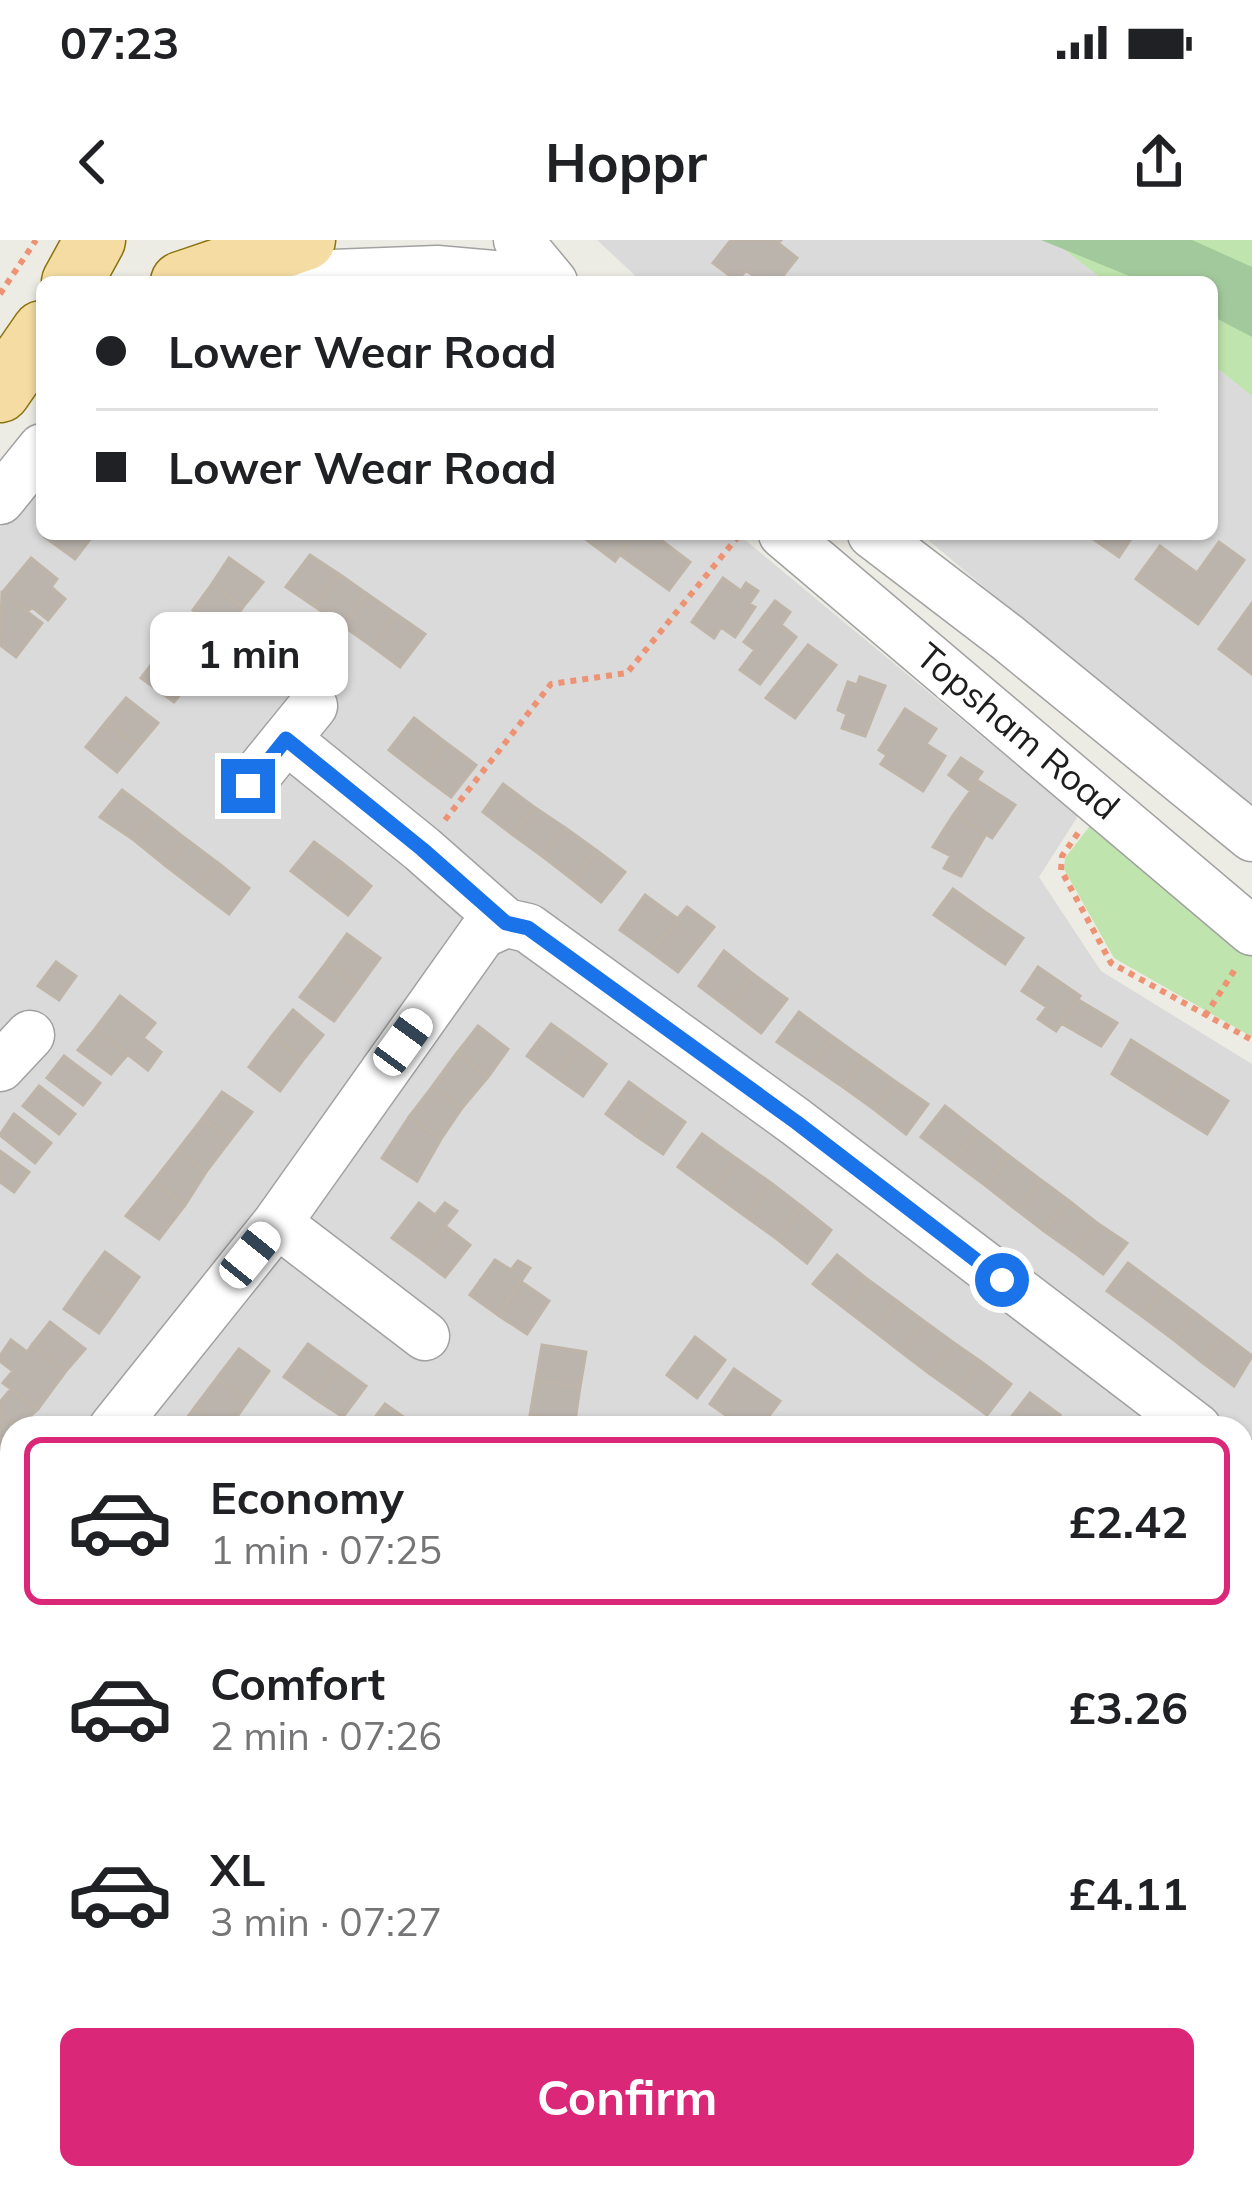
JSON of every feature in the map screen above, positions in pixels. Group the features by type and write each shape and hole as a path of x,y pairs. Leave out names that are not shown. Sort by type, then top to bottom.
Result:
{"main road":[{"path":"70,276 77,240"},
{"path":"73,276 95,240"}],"street":[{"path":"447,240 531,270"},
{"path":"237,257 437,270 531,270"},
{"path":"0,500 36,455"},
{"name":"Topsham Road","path":"790,540 1101,800 1245,949"},
{"name":"Topsham Road","path":"880,540 1009,638 1252,837"},
{"path":"970,688 1009,638"},
{"path":"248,786 299,723 422,849 506,923 528,928 796,1122 1181,1416"},
{"path":"123,1416 277,1223 482,934 506,923"},
{"path":"277,1223 425,1336"}],"path":[{"path":"0,294 36,240"},
{"path":"422,849 551,684 627,673 735,540"},
{"path":"1101,800 1062,856 1061,870 1111,963 1252,1040"},
{"path":"1205,1016 1245,949"}],"shaded area":[{"path":"597,240 1052,240 1098,276 636,276"},
{"path":"1218,369 1252,396 1252,813 928,540 1218,540"},
{"path":"36,482 36,540 745,540 1078,816 1039,877 1101,971 1252,1064 1252,1416 0,1416 0,527"}],"green space":[{"path":"1041,240 1192,240 1252,267 1252,337 1218,319 1218,276 1129,276"},
{"path":"1052,240 1252,240 1252,396 1218,369 1218,276 1098,276"},
{"path":"1093,822 1252,953 1252,1037 1114,958 1064,869 1065,858"}],"building":[{"path":"731,240 781,240 778,243 797,258 783,276 754,276 746,270 741,276 730,276 713,263"},
{"path":"49,540 89,540 75,559"},
{"path":"587,540 630,540 615,561"},
{"path":"630,540 661,540 690,562 669,590 619,554"},
{"path":"1095,540 1130,540 1119,557"},
{"path":"1219,542 1244,560 1198,624 1136,579 1160,546 1197,573"},
{"path":"310,555 339,574 314,606 286,587"},
{"path":"31,558 57,579 51,587 65,599 48,620 32,607 27,612 2,593"},
{"path":"229,558 263,582 243,607 212,584"},
{"path":"339,574 366,593 343,626 314,606"},
{"path":"723,578 741,591 746,583 758,591 749,604 755,607 735,637 721,627 714,638 692,622"},
{"path":"212,584 243,607 224,633 193,610"},
{"path":"2,593 42,623 16,657 0,645"},
{"path":"366,593 396,614 373,647 343,626"},
{"path":"775,601 790,612 781,625 796,637 760,684 740,670 755,650 744,642"},
{"path":"1252,603 1252,674 1219,649"},
{"path":"396,614 425,634 400,667 373,647"},
{"path":"179,629 214,654 194,677 161,652"},
{"path":"808,645 836,665 795,718 766,698"},
{"path":"161,652 194,677 174,702 141,678"},
{"path":"860,677 885,686 865,736 842,728 847,714 838,710 848,682 857,685"},
{"path":"126,698 158,723 138,747 106,722"},
{"path":"905,709 936,729 926,744 945,756 923,791 881,764 887,755 879,750"},
{"path":"414,718 445,742 420,774 389,750"},
{"path":"106,722 138,747 117,772 86,747"},
{"path":"445,742 476,765 451,797 420,774"},
{"path":"961,758 982,772 969,790 949,775"},
{"path":"978,781 1015,805 992,838 954,814"},
{"path":"503,784 534,807 513,835 483,812"},
{"path":"122,790 155,815 134,840 100,817"},
{"path":"534,807 564,827 542,856 513,835"},
{"path":"954,814 986,834 961,876 944,868 951,856 933,847"},
{"path":"155,815 186,839 166,866 134,840"},
{"path":"564,827 596,850 573,880 542,856"},
{"path":"186,839 218,863 197,890 166,866"},
{"path":"314,842 341,862 318,892 291,871"},
{"path":"596,850 625,872 601,902 573,880"},
{"path":"341,862 371,886 348,915 318,892"},
{"path":"218,863 249,888 229,914 197,890"},
{"path":"953,889 988,914 970,940 934,915"},
{"path":"645,895 678,919 651,952 620,930"},
{"path":"687,907 714,927 678,972 651,952"},
{"path":"988,914 1023,938 1005,964 970,940"},
{"path":"347,934 380,958 359,987 326,963"},
{"path":"724,951 753,974 727,1007 699,986"},
{"path":"56,962 76,976 59,1000 38,986"},
{"path":"326,963 359,987 334,1021 300,997"},
{"path":"1038,967 1080,996 1056,1031 1038,1019 1047,1007 1022,991"},
{"path":"753,974 787,999 761,1033 727,1007"},
{"path":"120,996 155,1023 143,1038 161,1052 148,1070 95,1029"},
{"path":"1077,999 1117,1023 1101,1046 1061,1023"},
{"path":"293,1010 323,1035 303,1060 272,1036"},
{"path":"799,1012 833,1037 811,1065 777,1042"},
{"path":"551,1024 579,1044 556,1077 527,1056"},
{"path":"478,1026 508,1049 488,1077 457,1053"},
{"path":"95,1029 128,1054 111,1074 78,1050"},
{"path":"272,1036 303,1060 280,1091 249,1067"},
{"path":"833,1037 864,1059 843,1087 811,1065"},
{"path":"1131,1040 1182,1072 1162,1106 1112,1074"},
{"path":"579,1044 606,1064 583,1096 556,1077"},
{"path":"457,1053 488,1077 462,1108 432,1087"},
{"path":"64,1056 100,1083 83,1105 47,1078"},
{"path":"864,1059 896,1082 875,1110 843,1087"},
{"path":"1182,1072 1228,1101 1207,1134 1162,1106"},
{"path":"629,1082 658,1103 635,1135 606,1114"},
{"path":"896,1082 928,1104 906,1134 875,1110"},
{"path":"39,1086 75,1114 59,1134 23,1106"},
{"path":"432,1087 462,1108 441,1139 409,1117"},
{"path":"222,1092 252,1112 231,1139 202,1119"},
{"path":"658,1103 685,1122 663,1154 635,1135"},
{"path":"945,1106 977,1131 954,1162 921,1137"},
{"path":"14,1114 51,1143 35,1163 0,1135"},
{"path":"409,1117 441,1139 417,1181 382,1158"},
{"path":"202,1119 231,1139 206,1172 178,1150"},
{"path":"977,1131 1008,1155 986,1186 954,1162"},
{"path":"702,1134 737,1159 712,1192 678,1167"},
{"path":"178,1150 206,1172 185,1205 153,1182"},
{"path":"0,1151 29,1172 14,1192 0,1182"},
{"path":"1008,1155 1041,1180 1018,1211 986,1186"},
{"path":"737,1159 771,1183 745,1216 712,1192"},
{"path":"1041,1180 1068,1200 1044,1231 1018,1211"},
{"path":"153,1182 185,1205 159,1239 126,1216"},
{"path":"771,1183 801,1206 777,1239 745,1216"},
{"path":"1068,1200 1097,1223 1075,1253 1044,1231"},
{"path":"419,1203 435,1215 445,1203 457,1211 420,1258 392,1238"},
{"path":"801,1206 831,1230 807,1263 777,1239"},
{"path":"1097,1223 1127,1243 1103,1274 1075,1253"},
{"path":"445,1226 470,1245 445,1277 420,1258"},
{"path":"105,1252 139,1277 120,1304 85,1279"},
{"path":"837,1255 867,1279 844,1308 813,1284"},
{"path":"495,1260 511,1270 518,1261 530,1268 498,1315 470,1295"},
{"path":"1128,1263 1163,1289 1143,1317 1107,1291"},
{"path":"85,1279 120,1304 99,1333 64,1309"},
{"path":"867,1279 897,1301 874,1331 844,1308"},
{"path":"520,1281 549,1301 527,1334 498,1315"},
{"path":"1163,1289 1194,1312 1174,1340 1143,1317"},
{"path":"897,1301 925,1322 901,1352 874,1331"},
{"path":"1194,1312 1223,1334 1203,1363 1174,1340"},
{"path":"50,1322 85,1349 66,1371 32,1345"},
{"path":"925,1322 954,1343 930,1374 901,1352"},
{"path":"1223,1334 1252,1356 1234,1386 1203,1363"},
{"path":"695,1337 725,1360 697,1398 667,1375"},
{"path":"11,1340 27,1352 32,1345 66,1371 38,1409 3,1383 13,1371 0,1356"},
{"path":"954,1343 980,1361 957,1393 930,1374"},
{"path":"308,1344 337,1365 314,1398 284,1377"},
{"path":"542,1345 586,1352 580,1387 536,1380"},
{"path":"239,1349 269,1371 248,1401 217,1378"},
{"path":"980,1361 1011,1384 987,1415 957,1393"},
{"path":"337,1365 366,1386 344,1416 314,1398"},
{"path":"734,1369 780,1401 769,1416 727,1416 710,1404"},
{"path":"217,1378 248,1401 237,1416 207,1416 195,1407"},
{"path":"536,1380 580,1387 576,1416 530,1415"},
{"path":"11,1389 38,1409 30,1416 4,1416 0,1402"},
{"path":"1030,1393 1060,1415 1059,1416 1012,1416"},
{"path":"385,1404 402,1416 376,1416"}],"route":[{"path":"248,786 286,739 506,923 528,928 796,1122 1002,1280"}]}
